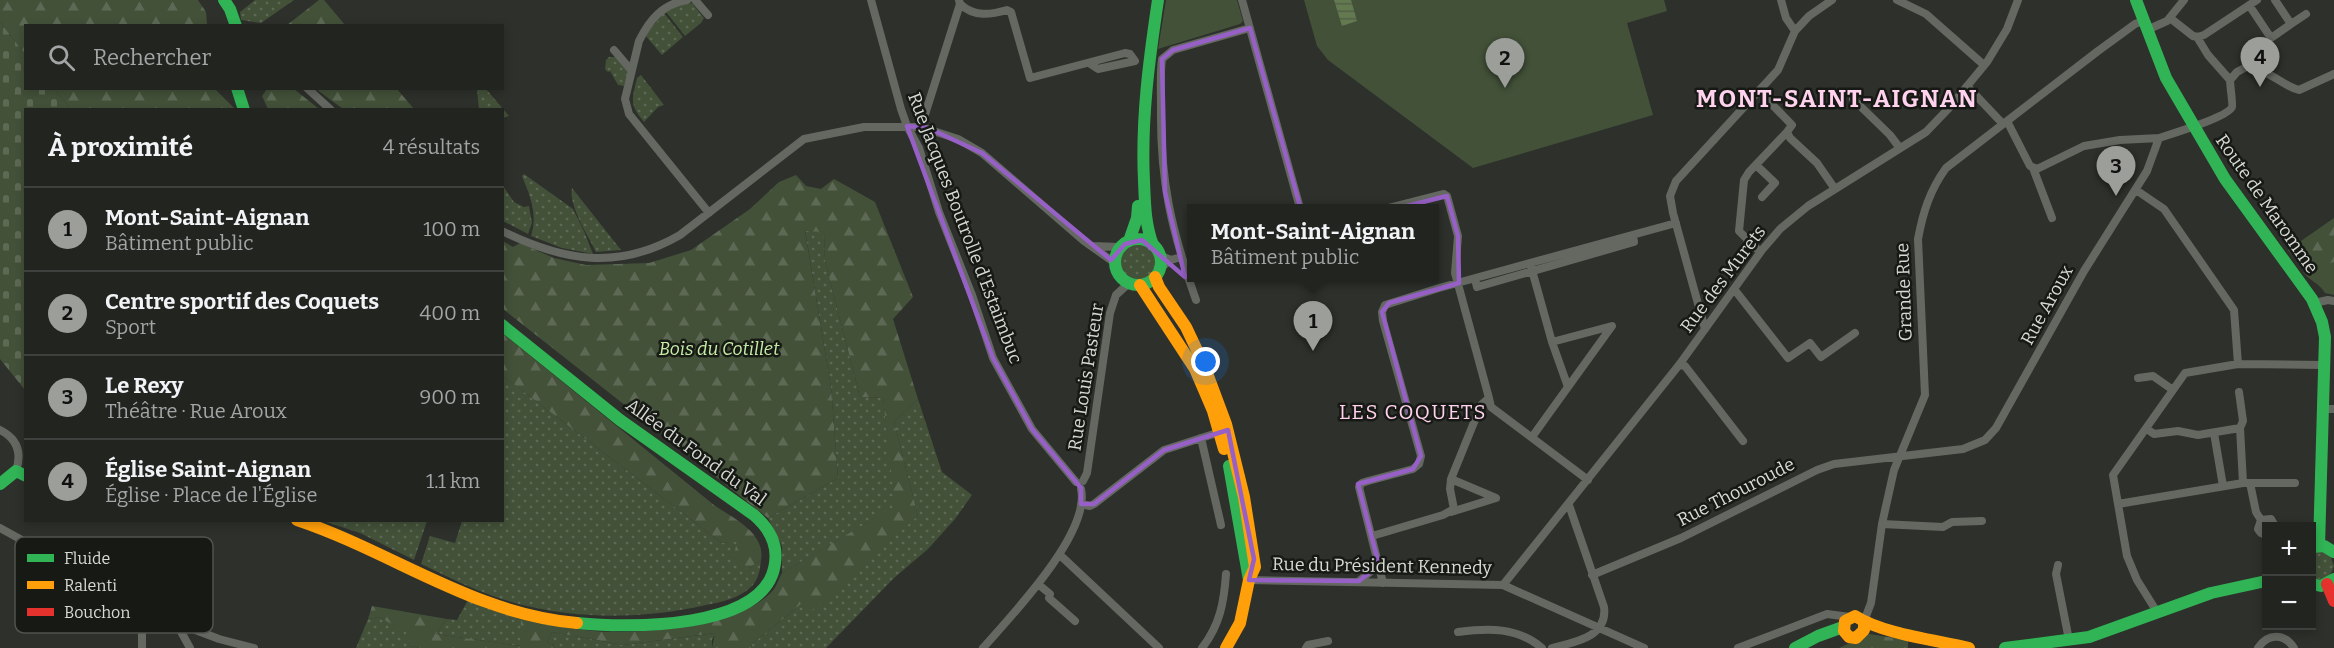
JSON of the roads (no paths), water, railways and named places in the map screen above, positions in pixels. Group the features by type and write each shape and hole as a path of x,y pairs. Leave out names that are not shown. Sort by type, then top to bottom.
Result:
{"street":[{"path":"224,0 235,24"},
{"path":"687,0 670,3 650,22 639,41 625,99 629,114 709,213"},
{"path":"695,0 708,15"},
{"name":"Rue Jacques Boutrolle d'Estaimbuc","path":"871,0 907,126 919,148 939,212 997,365 1032,429 1080,484"},
{"path":"1158,0 1148,70 1142,141 1146,231 1161,253 1157,273 1196,346 1211,380 1224,431 1249,580 1239,622 1226,648"},
{"path":"1242,0 1299,204"},
{"path":"1781,0 1786,18 1794,31"},
{"path":"1705,329 1670,196 1676,181 1778,70 1794,31 1809,16 1832,0"},
{"path":"1897,0 1926,14 1984,65"},
{"name":"Rue des Murets","path":"1503,585 1679,365 1760,252 1792,219 1899,147 1926,132 1984,65 2007,29 2018,0"},
{"name":"Route de Maromme","path":"2136,0 2166,78 2193,126 2218,169 2314,303 2324,331 2324,365 2329,409 2316,537"},
{"path":"2184,0 2170,18 2197,37 2204,36 2253,3 2271,38 2306,14"},
{"path":"2275,0 2291,24"},
{"path":"921,127 960,2"},
{"path":"960,2 967,10 989,15 1007,10 1011,12 1030,78 1089,63 1098,69 1135,61 1148,70"},
{"name":"Grande Rue","path":"1852,623 1866,616 1871,603 1882,524 1899,457 1925,395 1918,239 1927,202 1947,168 2098,51 2135,24 2146,25 2170,18"},
{"path":"1187,274 1168,210 1162,165 1162,59 1173,50 1250,28"},
{"path":"2033,168 2042,167 2084,146 2120,140 2159,138 2230,110 2233,104 2230,80 2208,55 2197,37"},
{"path":"614,50 632,70"},
{"path":"2230,80 2237,72 2248,66 2263,69 2299,90 2311,87 2334,74"},
{"path":"1967,86 2005,122 2033,168 2052,219"},
{"path":"238,90 244,108"},
{"path":"243,90 245,108"},
{"path":"309,90 329,108"},
{"path":"1759,91 1792,124 1744,180 1738,226 1741,235 1760,252"},
{"path":"1853,99 1890,135 1899,147"},
{"path":"504,232 566,255 586,259 635,255 659,247 680,236 807,137 864,127 907,126 921,127 958,140 981,153 1091,246 1115,263"},
{"path":"1787,132 1790,138 1817,163 1835,189"},
{"name":"Rue Aroux","path":"1899,457 1963,449 1978,444 1991,435 2084,271 2147,171 2159,138"},
{"path":"1756,165 1775,183 1762,197"},
{"path":"1142,175 1137,218 1125,244 1117,254 1115,263 1119,275 1135,284 1196,369 1224,431"},
{"path":"2136,190 2164,208 2234,309 2238,364"},
{"path":"1406,204 1445,195 1449,199 1458,236 1455,270 1491,407 1588,480"},
{"path":"1383,583 1359,487 1413,469 1419,464 1421,456 1383,321 1384,308 1394,301 1475,279 1531,267 1676,223"},
{"path":"1091,246 1125,244 1142,240 1161,253 1181,257"},
{"path":"1531,267 1552,342 1568,387"},
{"path":"1135,284 1157,273"},
{"path":"1190,282 1196,300"},
{"name":"Rue Louis Pasteur","path":"983,648 1038,584 1060,555 1070,535 1081,504 1080,484 1088,473 1110,313 1116,295 1135,284"},
{"path":"1734,289 1788,358 1809,343 1821,357 1855,333"},
{"path":"2314,303 2334,301"},
{"path":"1532,437 1612,326 1552,342"},
{"name":"Allée du Fond du Val","path":"302,522 367,547 473,598 513,611 561,622 596,626 671,623 718,614 741,606 760,594 771,579 776,560 772,539 762,523 719,489 616,417 504,327"},
{"path":"2155,608 2131,567 2124,546 2113,475 2185,373 2238,364 2324,365"},
{"path":"1679,365 1685,366 1743,441"},
{"path":"2138,378 2153,376 2173,390"},
{"path":"2239,392 2243,421 2240,428 2247,483 2256,512 2261,520"},
{"path":"1450,513 1454,509 1450,489 1451,479 1481,405 1489,398"},
{"path":"2147,429 2154,434 2178,431 2198,435 2240,428"},
{"path":"0,430 10,435 17,445 21,476"},
{"path":"1081,504 1090,506 1094,504 1164,450 1224,431"},
{"path":"2214,433 2223,486"},
{"path":"1201,438 1221,525"},
{"name":"Rue Thouroude","path":"1592,575 1681,538 1817,470 1834,464 1899,457"},
{"path":"0,484 21,476"},
{"path":"0,489 21,476"},
{"path":"1372,536 1496,498 1451,479"},
{"path":"2118,504 2247,483 2295,483"},
{"path":"1552,648 1582,640 1599,628 1605,617 1604,607 1569,505"},
{"path":"2261,520 2271,519 2273,522"},
{"path":"2261,520 2258,529 2262,533"},
{"path":"1882,524 1943,527 1952,522 1982,521"},
{"path":"0,528 16,537"},
{"path":"2316,547 2334,552"},
{"path":"1060,555 1159,648"},
{"path":"1359,581 1379,564"},
{"path":"2058,565 2056,574 2074,639"},
{"path":"1202,648 1217,623 1224,600 1226,574"},
{"path":"2005,648 2074,639 2088,631 2181,599 2262,576"},
{"name":"Rue du Président Kennedy","path":"1249,580 1503,585 1644,648"},
{"path":"2181,599 2262,582"},
{"path":"2316,584 2331,582 2334,601"},
{"path":"1038,584 1050,594 1049,598 1052,602 1075,621"},
{"path":"1738,648 1832,614 1852,623 1969,648"},
{"path":"1795,648 1852,623"},
{"path":"1809,648 1833,638 1852,623"},
{"path":"1458,632 1495,628 1511,631 1542,648"},
{"path":"182,633 190,648"},
{"path":"203,633 254,648"},
{"path":"2258,648 2264,640 2275,636 2288,640 2294,648"},
{"path":"1306,648 1308,645 1328,640"}],"place":[{"name":"Église Saint-Aignan","path":"2260,87"},
{"name":"Centre sportif des Coquets","path":"1505,88"},
{"name":"Le Rexy","path":"2116,196"},
{"name":"Mont-Saint-Aignan","path":"1313,351"}],"district":[{"name":"MONT-SAINT-AIGNAN","path":"1837,99"},
{"name":"LES COQUETS","path":"1413,412"}],"park label":[{"name":"Bois du Cotillet","path":"719,349"}]}
